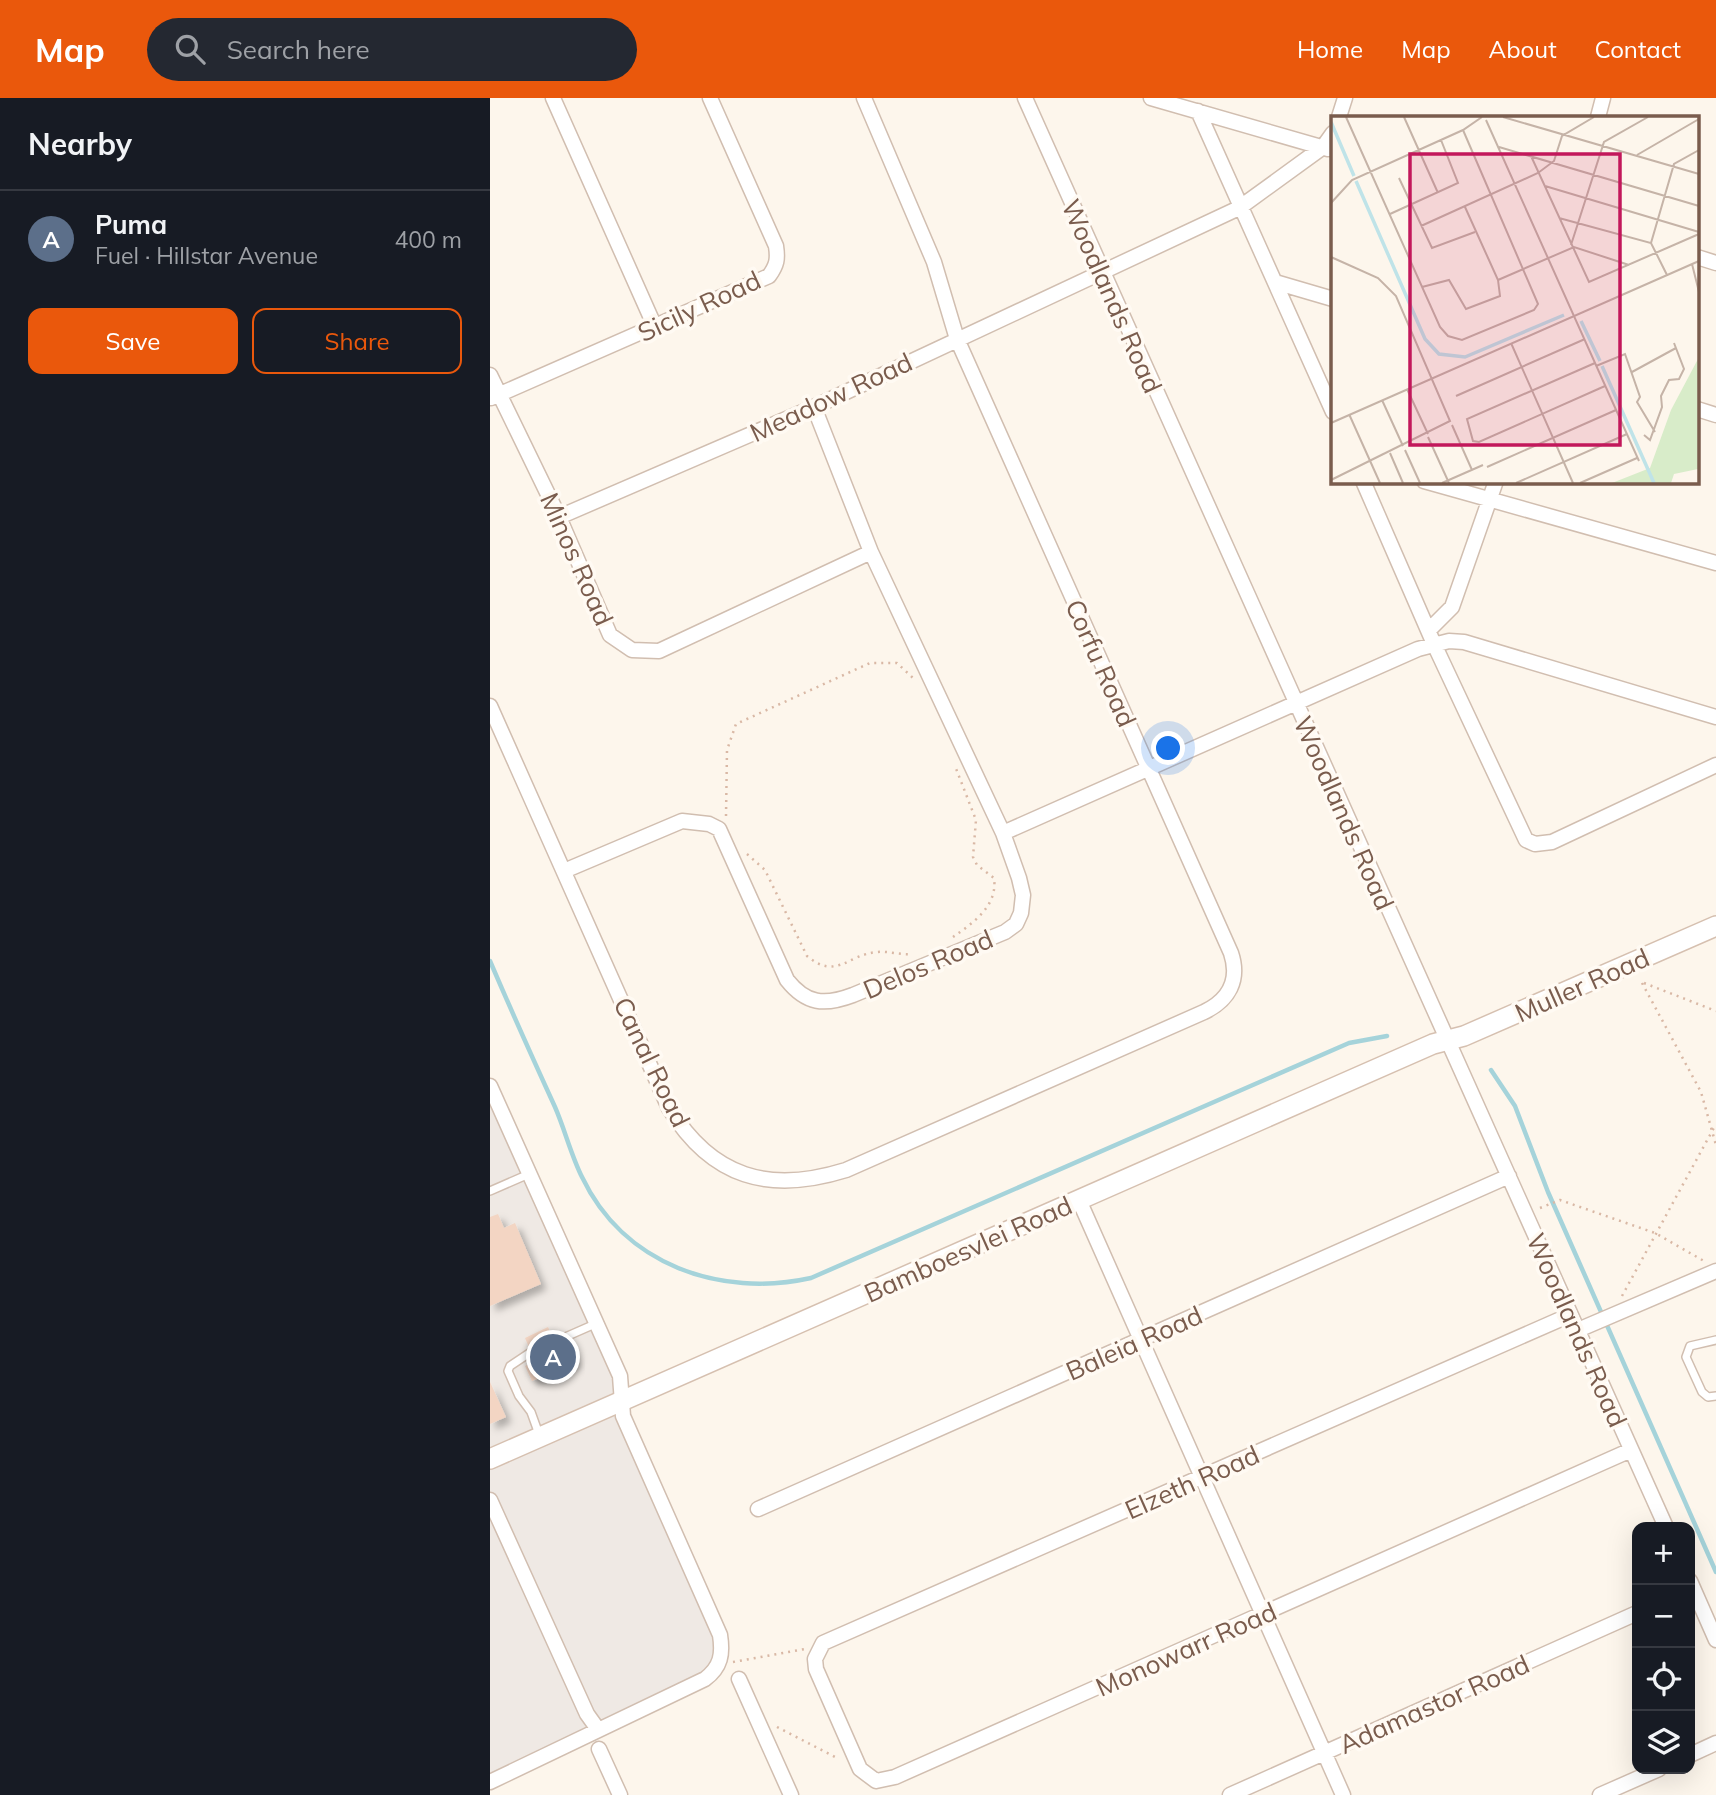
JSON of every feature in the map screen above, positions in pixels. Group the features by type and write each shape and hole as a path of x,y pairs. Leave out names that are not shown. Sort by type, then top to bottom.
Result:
{"street":[{"path":"553,98 655,327"},
{"name":"Sicily Road","path":"494,397 769,276 778,262 776,246 710,98"},
{"name":"Corfu Road","path":"864,98 934,262 957,339 1231,953 1235,972 1231,988"},
{"name":"Woodlands Road","path":"1025,98 1294,704 1663,1522"},
{"path":"1151,98 1328,149"},
{"path":"1339,116 1345,98"},
{"path":"1598,116 1603,98"},
{"path":"1198,111 1331,408"},
{"name":"Meadow Road","path":"559,517 814,407 1240,208 1328,149"},
{"path":"1698,257 1716,263"},
{"path":"1275,282 1331,298"},
{"name":"Minos Road","path":"490,375 494,397 559,517 610,635 620,645 646,653 659,651 872,552"},
{"name":"Delos Road","path":"712,825 719,829 731,849 787,980 800,996 818,1003 843,999 1005,932 1016,924 1023,895 1003,833 872,552 814,407"},
{"path":"1698,409 1716,415"},
{"path":"1364,483 1521,835 1535,844 1552,842 1716,765"},
{"path":"1431,483 1716,563"},
{"path":"1429,630 1452,607 1495,483"},
{"path":"1003,833 1294,704 1434,644 1449,641 1464,642 1716,718"},
{"name":"Canal Road","path":"490,706 663,1095 694,1144 731,1170 765,1180 794,1182 846,1170 1211,1008 1223,999 1231,988"},
{"path":"564,871 668,825 682,821 712,825"},
{"name":"Muller Road","path":"1446,1041 1464,1037 1716,926"},
{"name":"Bamboesvlei Road","path":"490,1459 1446,1041"},
{"path":"490,1086 620,1376 623,1416 722,1644 715,1671 705,1679 597,1728 490,1782"},
{"name":"Baleia Road","path":"758,1509 1509,1176"},
{"path":"1079,1200 1343,1795"},
{"path":"1578,1330 1711,1266"},
{"name":"Elzeth Road","path":"817,1651 823,1643 1570,1315"},
{"name":"Monowarr Road","path":"860,1769 876,1781 895,1777 1631,1450"},
{"path":"490,1500 587,1714 597,1728"},
{"path":"1695,1595 1716,1640"},
{"name":"Adamastor Road","path":"1230,1795 1632,1615"},
{"path":"817,1651 816,1670 860,1769"},
{"path":"739,1679 791,1795"},
{"path":"1695,1753 1716,1743"},
{"path":"599,1748 620,1795"},
{"path":"1600,1795 1647,1774"}],"lane":[{"path":"490,1191 529,1174"},
{"path":"554,1342 595,1324"},
{"path":"1716,1340 1689,1346 1686,1357 1702,1392 1708,1397 1716,1396"},
{"path":"531,1352 510,1366 508,1371 519,1396 531,1412 540,1437"}],"path":[{"path":"712,825 727,815 727,750 736,724 870,663 897,663 908,671 918,685"},
{"path":"944,941 982,915 992,899 995,886 995,878 977,865 973,857 976,820 951,758"},
{"path":"747,854 765,870 807,956 819,966 828,969 880,951 915,954"},
{"path":"1631,963 1701,1092 1716,1145"},
{"path":"1642,983 1716,1011"},
{"path":"1613,1315 1716,1124"},
{"path":"1544,1206 1560,1200 1655,1233 1711,1266"},
{"path":"719,1662 744,1662 801,1648 817,1651"},
{"path":"752,1708 770,1723 860,1769"}],"shaded area":[{"path":"490,1080 725,1643 723,1663 490,1779"}],"building":[{"path":"498,1214 504,1228 515,1223 541,1284 490,1306 490,1217"},
{"path":"548,1327 558,1351 569,1347 576,1362 532,1381 525,1366 535,1361 525,1338"},
{"path":"490,1382 506,1417 490,1424"}],"waterway":[{"path":"490,961 555,1107 578,1169 600,1207 623,1233 649,1253 678,1268 710,1278 743,1283 777,1283 811,1278 1349,1043 1387,1036"},
{"path":"1491,1070 1515,1106 1548,1192 1716,1572"}],"place":[{"name":"Puma","path":"553,1357"}]}
